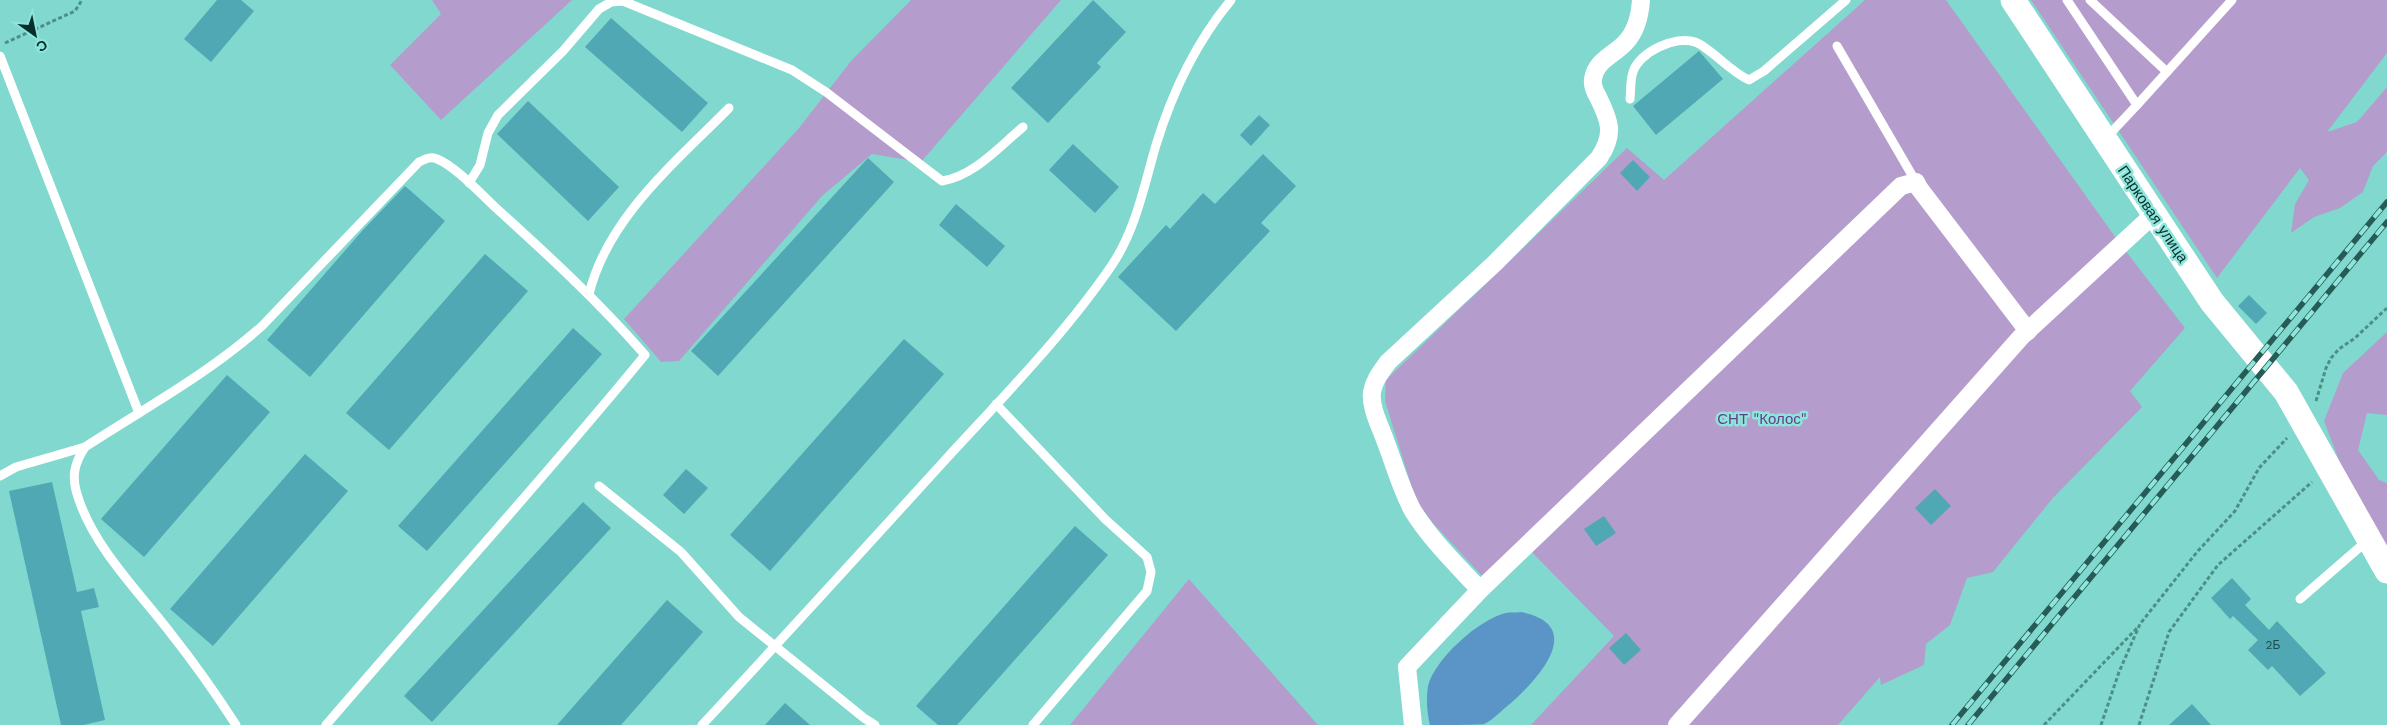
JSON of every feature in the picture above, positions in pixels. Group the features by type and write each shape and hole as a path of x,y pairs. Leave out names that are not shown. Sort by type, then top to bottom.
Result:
{"street":[{"path":"1480,590 1434,539 1405,495 1372,403 1372,392 1377,377 1388,362 1495,263 1599,158 1608,145 1610,133 1608,122 1594,90 1592,82 1594,72 1602,61 1626,42 1640,14 1641,0"},
{"name":"Парковая улица","path":"2013,0 2153,215 2218,309 2275,377 2303,420 2387,571"},
{"path":"1413,725 1407,667 1480,590 1901,186 1916,182 2028,331"},
{"path":"1677,725 2028,331 2153,215"}],"lane":[{"path":"702,725 996,404 1088,298 1114,262 1134,223 1157,142 1177,88 1211,24 1231,0"},
{"path":"1630,99 1633,70 1644,57 1659,47 1681,38 1696,42 1737,74 1749,80 1764,71 1846,0"},
{"path":"2067,0 2136,105"},
{"path":"2090,0 2167,72"},
{"path":"2105,140 2232,0"},
{"path":"469,183 480,165 488,133 498,114 563,51 599,9 611,2 623,1 792,70 826,92 942,181 954,179 968,172 1023,127"},
{"path":"1837,46 1916,182"},
{"path":"0,56 139,413"},
{"path":"588,294 602,253 623,223 652,187 729,108"},
{"path":"0,476 16,467 85,447 193,379 236,349 262,326 419,162 429,158 438,159 469,183 588,294 611,316 645,355 557,462 326,725"},
{"path":"996,404 1105,519 1147,557 1151,572 1147,591 1033,725"},
{"path":"85,447 75,462 74,476 77,495 86,516 129,581 172,635 236,725"},
{"path":"599,486 681,552 739,617 875,725"},
{"path":"2300,599 2370,538"}],"path":[{"path":"0,46 75,11 82,0"},
{"path":"2044,725 2140,624 2197,552 2235,511 2259,468 2303,420 2316,400 2331,358 2387,308"},
{"path":"2139,725 2169,632 2218,565 2329,466"},
{"path":"2101,725 2118,672 2140,624"}],"green space":[{"path":"432,0 572,0 441,120 390,65 441,14"},
{"path":"911,0 1061,0 921,162 872,154 822,196 679,361 661,362 624,319 799,128 851,61"},
{"name":"СНТ \"Колос\"","path":"1865,0 1946,0 2121,245 2185,328 2130,391 2142,407 2052,499 1993,572 1967,578 1950,625 1926,644 1924,665 1881,685 1880,677 1838,725 1531,725 1614,636 1521,541 1483,577 1433,523 1416,501 1385,401 1386,380 1627,148 1664,180"},
{"path":"2031,0 2387,0 2387,53 2327,132 2357,122 2387,87 2387,152 2373,166 2363,192 2340,208 2314,217 2291,233 2295,204 2309,180 2300,168 2217,278"},
{"path":"2387,332 2387,415 2367,413 2358,450 2379,480 2387,483 2387,547 2343,471 2324,421 2343,373"},
{"path":"1189,579 1318,725 1070,725"}],"water":[{"path":"1521,612 1541,619 1551,628 1554,640 1551,653 1544,667 1534,680 1511,703 1484,724 1430,725 1427,706 1428,686 1439,664 1460,642 1483,623 1506,613"}],"building":[{"path":"217,0 241,0 254,11 211,62 184,39"},
{"path":"1093,0 1126,32 1097,63 1101,67 1048,123 1011,88"},
{"path":"611,18 708,103 682,132 585,47"},
{"path":"1699,51 1723,79 1656,135 1633,106"},
{"path":"528,101 619,187 588,221 497,134"},
{"path":"1259,115 1270,125 1251,146 1240,135"},
{"path":"1073,144 1119,187 1095,213 1049,170"},
{"path":"1263,154 1296,186 1261,223 1270,231 1176,331 1118,277 1166,225 1170,229 1203,193 1215,204"},
{"path":"868,158 894,182 718,376 691,351"},
{"path":"1633,160 1650,177 1637,191 1620,173"},
{"path":"405,186 445,221 310,377 267,340 363,230"},
{"path":"956,204 1005,246 987,267 939,225"},
{"path":"485,254 528,291 389,450 346,413"},
{"path":"2249,295 2267,313 2256,324 2238,306"},
{"path":"573,328 602,354 427,551 398,526"},
{"path":"904,339 944,374 770,571 730,535"},
{"path":"227,375 270,412 144,557 101,519"},
{"path":"305,454 348,491 213,646 170,609"},
{"path":"686,469 708,488 684,514 663,495"},
{"path":"52,482 77,592 94,588 99,607 81,611 105,720 83,725 61,725 9,491"},
{"path":"1935,489 1951,506 1931,525 1915,508"},
{"path":"583,502 611,528 432,722 404,696"},
{"path":"1604,516 1616,533 1596,546 1584,529"},
{"path":"1075,526 1108,555 957,725 938,725 916,706"},
{"path":"2232,578 2251,599 2245,605 2269,630 2277,621 2326,673 2300,696 2272,666 2268,670 2248,650 2258,640 2233,616 2230,619 2211,598"},
{"path":"667,600 703,632 621,725 557,725"},
{"path":"1626,633 1641,650 1624,665 1609,648"},
{"path":"785,703 810,725 765,725"},
{"path":"2192,704 2211,725 2169,725"}],"railway":[{"path":"1952,725 2387,202"},
{"path":"1968,725 2387,222"}]}
